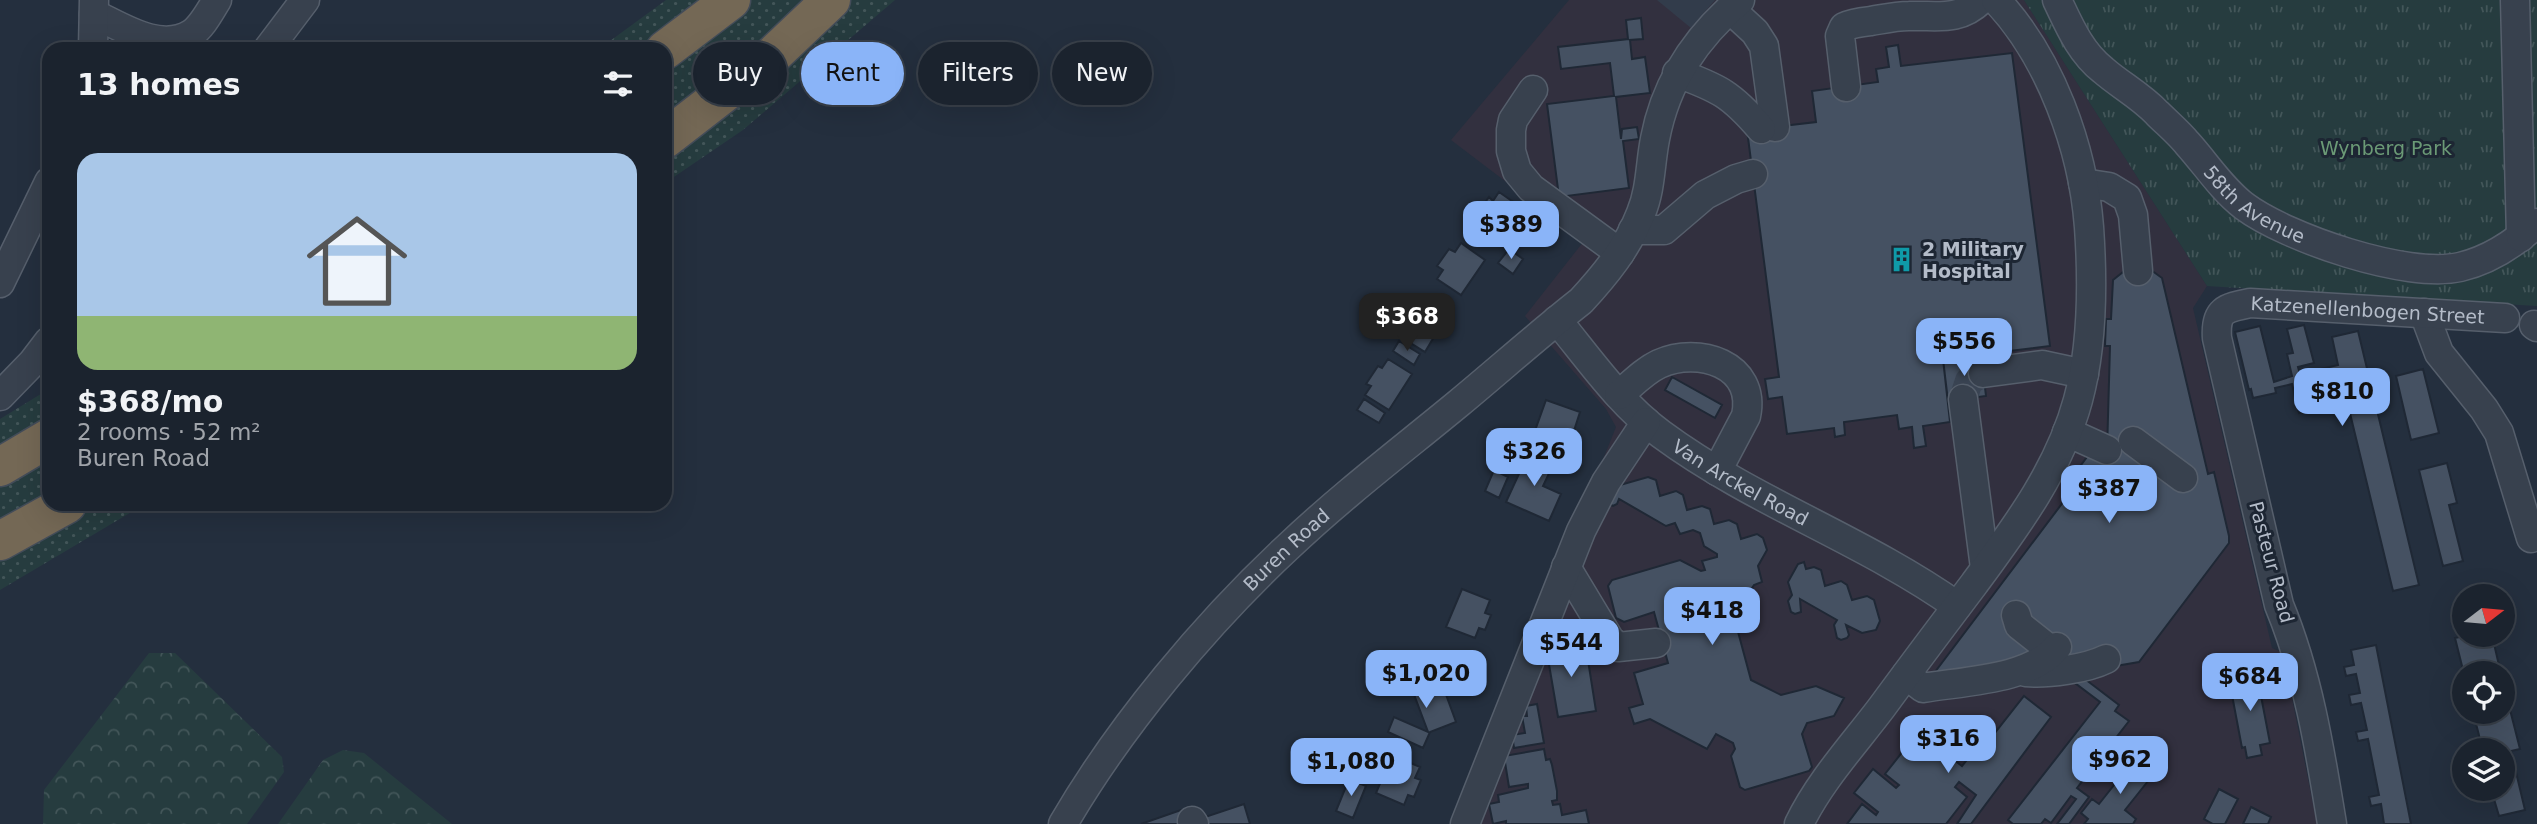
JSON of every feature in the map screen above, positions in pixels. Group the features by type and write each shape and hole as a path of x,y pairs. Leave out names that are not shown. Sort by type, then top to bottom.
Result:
{"highway":[{"path":"672,45 732,0"},
{"path":"672,134 772,56 831,0"},
{"path":"0,467 42,442"},
{"path":"0,541 54,511"}],"street":[{"path":"93,42 94,7 144,37 172,41 192,33 218,0"},
{"path":"273,42 305,0"},
{"path":"1846,87 1840,36 1844,27 1910,16 1935,18 1957,15 1973,8 1981,0"},
{"path":"1799,824 1833,772 2022,519 2050,470 2067,432 2084,373 2091,293 2091,254 2083,183 2060,104 2029,43 2013,18 1996,0"},
{"name":"58th Avenue","path":"2057,0 2085,53 2101,69 2148,104 2188,143 2214,177 2243,205 2278,227 2358,255 2416,269 2457,268 2491,257 2529,230"},
{"path":"2515,0 2529,230"},
{"path":"1677,74 1709,84 1728,94 1768,128 1768,55 1735,4"},
{"name":"Buren Road","path":"1063,824 1126,730 1178,664 1228,607 1288,546 1353,488 1581,301 1600,281 1627,241 1648,193 1654,142 1662,109 1677,74 1700,38 1735,4"},
{"path":"1534,90 1513,120 1511,151 1517,171 1531,188 1627,241 1664,230 1705,195 1736,179 1753,174"},
{"path":"2083,183 2109,187 2127,198 2133,215 2138,271"},
{"path":"0,283 42,196"},
{"name":"Katzenellenbogen Street","path":"2231,307 2250,303 2505,318"},
{"name":"Pasteur Road","path":"2231,307 2216,321 2217,338 2279,604 2295,644 2319,748 2332,824"},
{"path":"2424,313 2439,353 2484,409 2499,433 2531,538"},
{"name":"Van Arckel Road","path":"1557,320 1619,395 1646,422 1675,444 1717,471 1912,577 1957,606"},
{"path":"0,396 42,350"},
{"path":"1619,395 1647,370 1670,360 1704,357 1726,366 1742,383 1748,407 1746,416 1717,471"},
{"path":"1983,373 2042,365 2084,373"},
{"path":"1963,398 1985,568"},
{"path":"1465,824 1566,567 1606,482 1646,422"},
{"path":"2067,432 2120,446 2183,478"},
{"path":"1566,567 1610,640 1618,647 1656,643"},
{"path":"1906,675 1923,688 2034,667 2055,649 2019,625 2016,615"},
{"path":"2023,671 2046,672 2094,664 2106,659"}],"shaded area":[{"path":"1569,0 2024,0 2207,286 2193,308 2272,648 2283,653 2317,824 1474,824 1548,597 1616,427 1606,409 1525,316 1584,241 1451,140"},
{"path":"1657,0 1715,0 1691,28"}],"green space":[{"path":"666,0 895,0 846,42 801,42 801,80 787,92 787,42 693,42 693,105 772,105 743,130 672,178 672,42 609,42"},
{"name":"Wynberg Park","path":"2024,0 2537,0 2537,306 2207,286"},
{"path":"42,393 42,511 133,511 0,590 0,419"},
{"path":"149,653 175,653 282,757 284,772 247,824 43,824 44,790"},
{"path":"343,750 364,753 452,824 278,824 323,760"}],"building":[{"path":"1641,18 1643,39 1630,40 1632,59 1645,57 1650,93 1616,97 1621,139 1622,129 1637,127 1639,139 1623,141 1629,188 1559,197 1547,104 1614,96 1610,63 1561,69 1558,47 1628,39 1626,20"},
{"name":"2 Military Hospital","path":"1898,45 1901,66 2012,53 2050,346 1943,359 1950,422 1923,426 1926,446 1914,448 1912,427 1899,429 1897,415 1844,422 1845,435 1835,437 1834,428 1787,434 1782,397 1768,399 1765,379 1779,377 1747,130 1816,122 1812,91 1878,82 1876,69 1889,67 1886,47"},
{"path":"1499,192 1522,208 1497,243 1474,227 1481,218 1476,215 1489,197 1493,201"},
{"path":"1461,243 1485,260 1461,295 1437,279 1443,270 1437,266 1449,249 1455,252"},
{"path":"1509,249 1523,259 1513,274 1498,263"},
{"path":"2151,270 2162,278 2208,474 2214,472 2229,543 2139,662 1939,696 1935,672 2076,485 2070,480 2087,457 2107,452 2110,346 2105,346 2106,319 2111,319 2113,280 2123,272"},
{"path":"1423,300 1447,315 1425,352 1401,337 1406,328 1402,325 1413,307 1417,310"},
{"path":"2304,325 2314,363 2298,367 2300,374 2338,365 2332,337 2358,331 2419,585 2393,591 2340,372 2318,378 2325,406 2299,413 2292,384 2275,388 2276,393 2253,398 2251,389 2249,390 2235,332 2260,326 2274,382 2292,376 2287,354 2293,353 2287,329"},
{"path":"1399,341 1420,354 1414,365 1393,351"},
{"path":"1981,354 1986,396 1948,401 1943,359"},
{"path":"1388,359 1412,374 1389,410 1365,395 1371,386 1366,384 1378,366 1382,368"},
{"path":"2423,369 2439,433 2411,440 2396,376"},
{"path":"1672,377 1722,405 1715,418 1665,390"},
{"path":"1364,399 1385,413 1379,423 1357,410"},
{"path":"1546,400 1580,412 1571,440 1565,438 1561,449 1532,439"},
{"path":"1529,452 1554,463 1543,486 1561,494 1549,521 1506,502"},
{"path":"2447,463 2457,503 2449,505 2463,561 2443,566 2419,470"},
{"path":"1494,470 1508,477 1499,498 1485,491"},
{"path":"1648,477 1656,480 1660,496 1676,491 1683,495 1687,510 1702,506 1710,509 1714,524 1729,520 1737,524 1741,539 1757,534 1763,538 1767,550 1758,566 1762,582 1754,585 1747,596 1730,602 1751,680 1781,695 1816,686 1844,698 1834,716 1807,723 1802,734 1812,767 1809,771 1745,790 1740,787 1731,756 1735,749 1733,743 1716,734 1707,749 1650,719 1634,724 1629,708 1643,704 1634,673 1668,663 1654,612 1624,622 1616,618 1608,586 1612,580 1680,560 1701,571 1705,570 1702,561 1717,557 1717,554 1704,546 1700,533 1693,530 1680,534 1675,523 1666,526 1619,499 1613,506 1607,503 1613,487"},
{"path":"1804,562 1806,569 1814,567 1821,570 1825,586 1841,581 1847,585 1852,600 1867,596 1874,600 1880,621 1876,630 1862,633 1846,625 1849,635 1841,640 1837,638 1834,625 1837,620 1800,599 1801,612 1791,612 1788,601 1792,595 1788,582 1798,564"},
{"path":"1462,589 1490,600 1485,613 1491,615 1485,630 1479,628 1475,638 1446,627"},
{"path":"1585,641 1596,711 1558,717 1546,647"},
{"path":"2376,645 2411,824 2384,824 2381,804 2371,806 2369,797 2379,795 2368,739 2358,741 2356,732 2367,730 2361,703 2351,705 2349,695 2360,693 2356,674 2346,676 2344,667 2354,665 2351,650"},
{"path":"2458,648 2495,648 2498,661 2461,661"},
{"path":"1437,670 1456,722 1430,732 1423,748 1388,732 1394,717 1428,732 1409,681"},
{"path":"2257,674 2260,686 2267,684 2268,695 2261,696 2270,743 2260,745 2262,755 2247,758 2245,747 2242,748 2229,679"},
{"path":"2081,676 2119,705 2115,711 2129,721 2077,788 2089,797 2069,824 2057,824 2076,799 2071,796 2051,823 2045,819 2041,824 2013,824 2008,820 2100,702 2075,683"},
{"path":"2024,696 2051,717 1971,824 1957,824 1976,795 1959,782 1955,787 1967,797 1946,824 1847,824 1862,804 1876,815 1878,812 1854,793 1873,769 1896,788 1899,785 1885,774 1918,732 1962,766 1986,736 1990,739"},
{"path":"1537,704 1544,743 1514,748 1512,735 1525,733 1522,716 1527,716 1526,706"},
{"path":"2476,724 2514,724 2520,749 2515,750 2515,738 2480,738"},
{"path":"1544,749 1546,760 1550,759 1552,765 1557,791 1557,800 1552,801 1553,805 1560,804 1562,815 1586,810 1589,824 1506,824 1506,821 1493,824 1489,804 1499,802 1498,795 1528,788 1528,784 1509,787 1504,756"},
{"path":"1392,755 1420,767 1415,778 1421,780 1414,797 1408,795 1404,805 1376,793"},
{"path":"2137,756 2144,762 2148,757 2152,760 2148,765 2156,771 2125,810 2136,819 2133,824 2084,824 2088,819 2081,813 2092,799 2099,804"},
{"path":"2515,768 2525,810 2499,816 2495,801 2515,801"},
{"path":"1349,779 1366,786 1353,818 1336,811"},
{"path":"2219,789 2238,799 2225,824 2213,824 2204,819"},
{"path":"1244,804 1250,824 1208,824 1205,817"},
{"path":"2251,807 2271,817 2268,824 2243,824"},
{"path":"1181,810 1186,824 1141,824"}],"tunnel":[{"path":"1963,399 1969,381 1983,373"}],"place":[{"name":"2 Military Hospital","path":"1902,260"}]}
